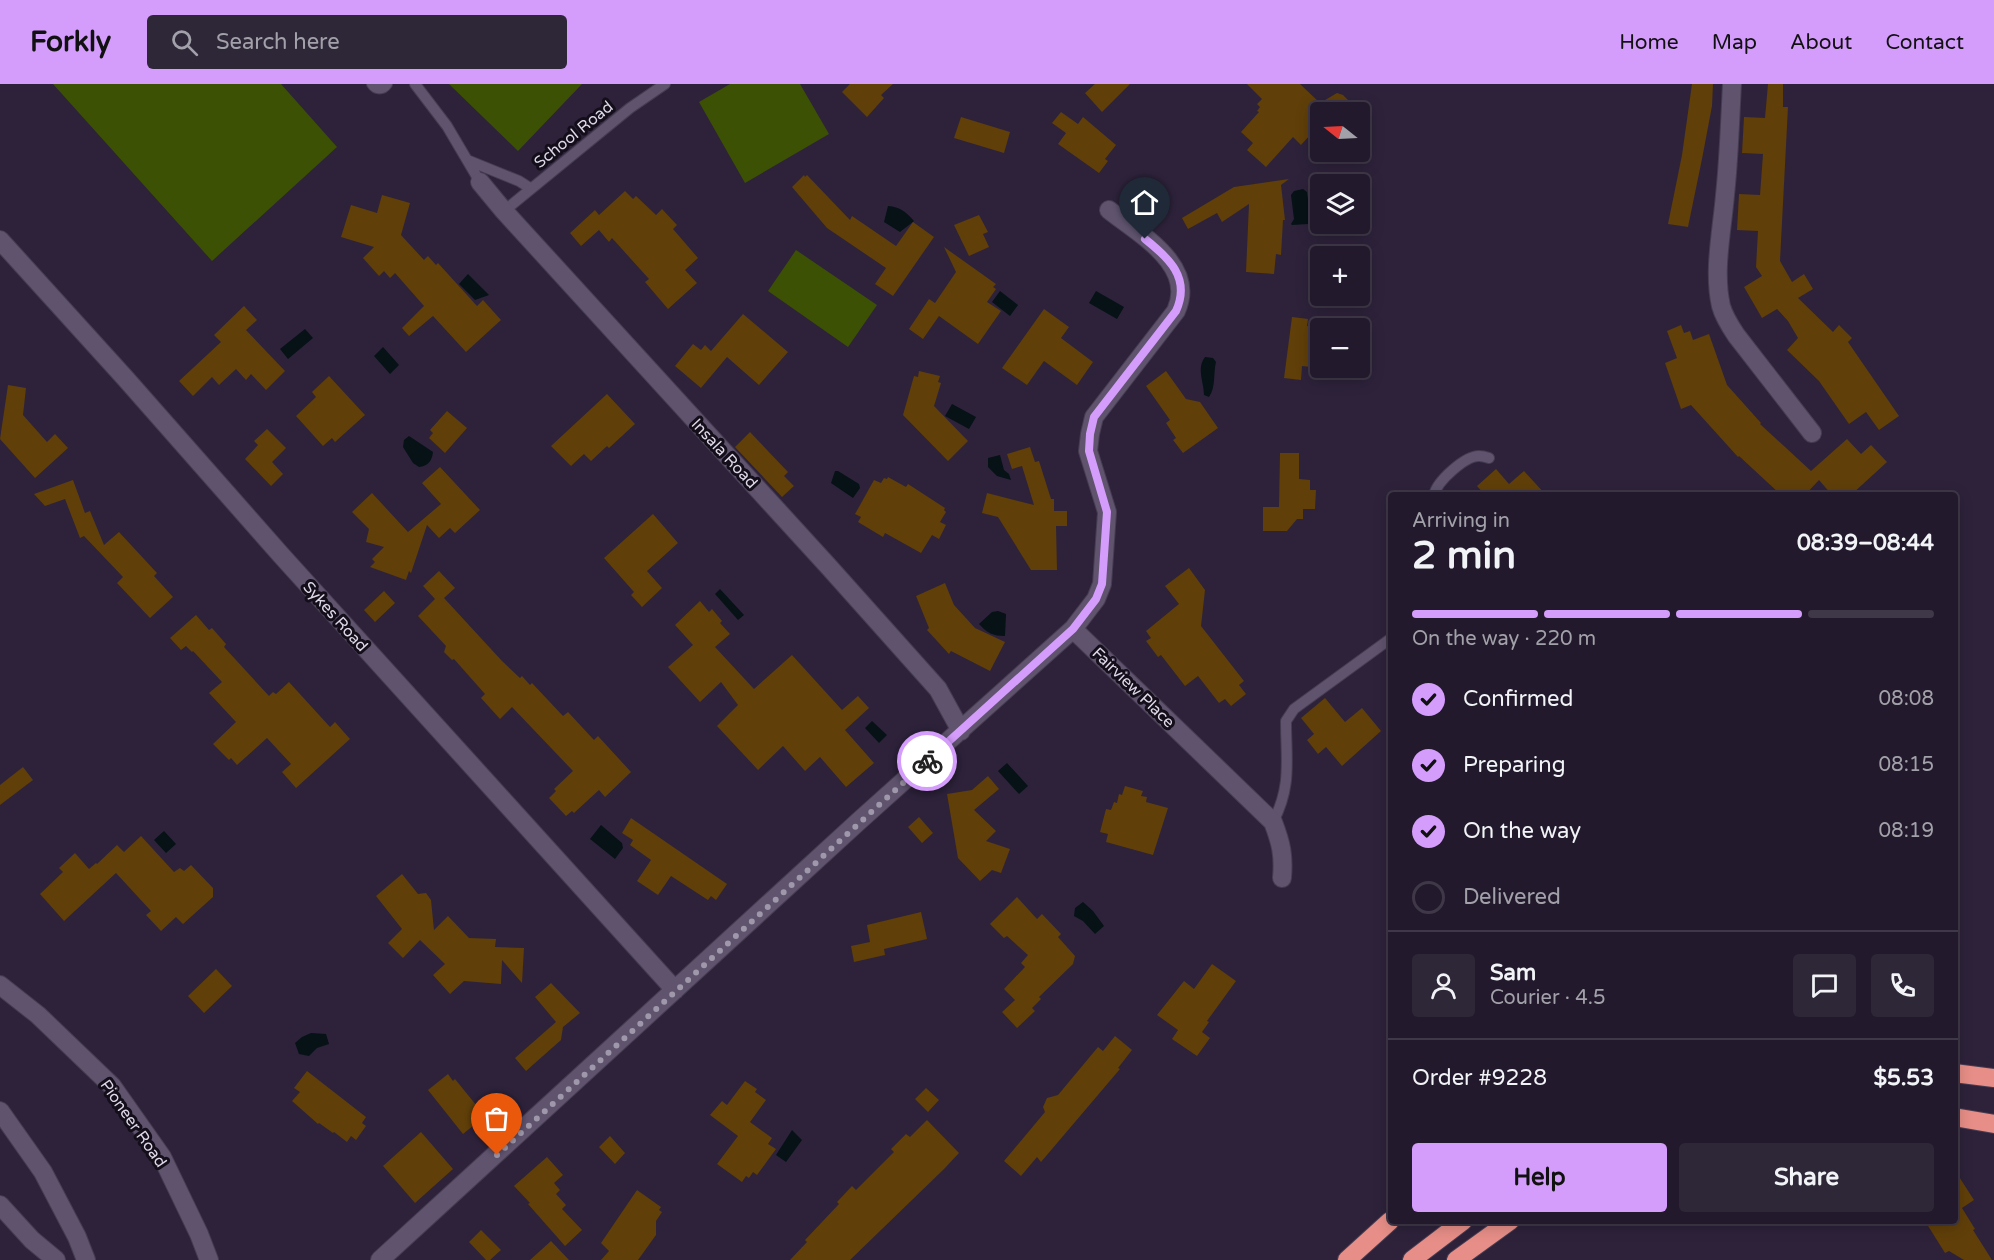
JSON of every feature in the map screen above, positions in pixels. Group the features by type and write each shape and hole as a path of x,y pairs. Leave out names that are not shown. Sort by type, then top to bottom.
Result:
{"highway":[{"path":"1958,1074 1994,1078"},
{"path":"1958,1118 1994,1124"},
{"path":"1347,1260 1388,1223"},
{"path":"1412,1260 1459,1224"},
{"path":"1456,1260 1506,1224"}],"street":[{"path":"1731,84 1729,161 1720,258 1719,289 1722,308 1736,335 1812,433"},
{"name":"Insala Road","path":"480,182 927,677 943,697 961,731"},
{"path":"380,1260 1073,629 1096,599 1102,584 1107,512 1089,451 1094,417 1176,311 1181,300 1180,279 1173,264 1109,210"},
{"name":"Sykes Road","path":"0,240 675,990"},
{"name":"Fairview Place","path":"1073,629 1273,822 1281,842 1284,858 1282,878"},
{"name":"Pioneer Road","path":"0,986 38,1014 112,1086 162,1157 200,1234 209,1260"},
{"path":"0,1111 43,1172 77,1237 86,1260"},
{"path":"0,1205 32,1240 56,1260"}],"lane":[{"path":"372,84 375,88 380,89 387,84"},
{"path":"415,84 447,126 480,182"},
{"name":"School Road","path":"504,211 630,108 664,84"},
{"name":"School Road","path":"467,160 519,181 530,188"},
{"path":"1435,492 1436,486 1451,471 1472,458 1478,456 1489,458"},
{"path":"1273,822 1286,792 1286,721 1289,715 1388,640"}],"green space":[{"path":"53,84 281,84 337,147 212,261"},
{"path":"449,84 582,84 518,151"},
{"path":"730,84 800,84 829,134 745,183 699,102"},
{"path":"796,250 877,305 848,347 768,291"}],"shaded area":[{"path":"1303,189 1307,192 1310,213 1308,224 1291,224 1294,219 1291,195 1294,191"},
{"path":"888,206 902,210 914,221 900,232 884,222"},
{"path":"468,274 489,295 475,300 459,284"},
{"path":"1000,291 1018,305 1010,316 992,302"},
{"path":"1096,291 1124,307 1117,319 1089,303"},
{"path":"305,329 313,338 288,359 280,349"},
{"path":"383,347 399,365 390,374 374,356"},
{"path":"1205,357 1213,358 1216,362 1214,385 1209,397 1204,395 1201,376 1201,366"},
{"path":"952,404 976,417 969,429 945,416"},
{"path":"409,436 433,452 427,464 419,467 413,463 403,447 404,440"},
{"path":"1000,455 1004,470 1009,474 1011,480 997,476 988,467 988,458"},
{"path":"835,471 859,484 860,488 853,498 831,483"},
{"path":"720,589 744,615 738,620 715,594"},
{"path":"998,611 1006,614 1005,636 990,633 979,624 992,612"},
{"path":"872,721 887,735 879,743 865,728"},
{"path":"1007,763 1028,786 1019,794 998,771"},
{"path":"601,825 622,843 623,848 615,859 590,839"},
{"path":"164,831 176,844 166,853 154,840"},
{"path":"1083,902 1104,926 1095,934 1083,921 1074,916 1075,908"},
{"path":"311,1033 326,1034 329,1044 317,1048 309,1056 299,1054 295,1043"},
{"path":"792,1130 802,1140 786,1162 776,1155"}],"building":[{"path":"850,84 893,84 881,95 884,98 867,117 842,92"},
{"path":"1095,84 1130,84 1102,112 1085,93"},
{"path":"1247,84 1300,84 1319,102 1310,102 1310,135 1301,145 1293,137 1266,167 1247,150 1253,143 1241,132 1259,112 1257,111 1260,107 1257,104 1262,99"},
{"path":"1692,84 1713,84 1712,106 1688,227 1668,224 1682,155"},
{"path":"1768,84 1783,84 1783,107 1788,107 1780,261 1792,282 1804,274 1813,289 1798,298 1833,332 1839,325 1852,338 1848,342 1899,416 1879,430 1866,412 1849,424 1819,381 1787,350 1798,338 1788,321 1777,309 1762,318 1744,287 1762,276 1756,267 1758,231 1737,230 1739,194 1760,195 1763,154 1742,153 1744,117 1765,118"},
{"path":"1337,93 1349,102 1322,102"},
{"path":"1061,112 1078,124 1083,117 1116,145 1105,159 1108,161 1099,173 1058,144 1066,133 1052,123"},
{"path":"961,117 1010,132 1004,153 954,138"},
{"path":"804,175 805,177 807,175 850,220 852,216 896,246 913,222 934,237 893,296 875,284 886,268 827,228 792,187"},
{"path":"1289,179 1281,185 1285,220 1283,220 1281,255 1276,254 1274,274 1246,272 1249,204 1222,222 1217,213 1188,229 1182,218 1234,187"},
{"path":"625,191 633,199 636,196 656,215 662,209 677,225 673,229 698,258 685,270 697,283 668,309 645,282 649,279 612,238 609,242 599,230 581,246 570,233 595,210 599,215"},
{"path":"382,195 410,203 401,235 424,260 428,256 436,265 438,263 477,306 483,300 501,320 466,352 433,316 409,336 402,328 424,306 395,273 390,278 384,271 379,276 363,258 374,247 341,237 351,205 377,213"},
{"path":"979,215 988,232 983,234 989,247 969,256 954,225"},
{"path":"944,247 996,284 993,287 996,289 987,302 1001,311 978,344 939,316 923,339 909,329 929,299 935,303 956,272"},
{"path":"244,306 257,320 246,330 285,371 266,390 251,374 246,380 236,369 219,385 212,377 193,396 179,381 221,342 214,335"},
{"path":"1044,309 1069,327 1061,338 1093,362 1077,385 1044,361 1027,385 1002,368"},
{"path":"743,314 788,352 759,385 727,357 701,388 675,366 693,344 701,350 705,345 711,351"},
{"path":"1292,317 1308,319 1310,367 1302,366 1301,380 1284,378"},
{"path":"1681,325 1684,333 1690,331 1693,340 1709,334 1727,385 1760,424 1811,471 1847,439 1861,454 1871,445 1887,462 1854,492 1829,492 1819,480 1808,492 1778,492 1738,457 1691,405 1681,409 1665,363 1677,358 1667,331"},
{"path":"919,371 940,376 938,382 941,383 934,406 968,441 948,461 903,415 914,376 918,377"},
{"path":"1166,371 1186,399 1200,402 1218,428 1183,453 1173,440 1176,438 1166,423 1170,420 1146,386"},
{"path":"329,376 365,415 335,442 332,438 323,446 296,416 316,397 312,392"},
{"path":"8,385 26,388 23,415 47,442 55,434 68,448 35,478 0,439"},
{"path":"607,394 635,424 591,461 584,454 571,466 551,446"},
{"path":"447,411 467,428 445,453 429,438 433,433 430,430"},
{"path":"267,429 286,448 272,462 283,474 271,486 245,459 258,445 254,441"},
{"path":"750,432 788,472 784,476 794,486 782,497 735,447"},
{"path":"1030,447 1035,462 1039,461 1051,499 1054,499 1054,511 1067,511 1067,526 1056,526 1057,570 1031,570 998,517 982,513 987,493 1034,505 1022,466 1012,469 1007,454"},
{"path":"1280,453 1299,453 1299,479 1310,480 1310,490 1316,490 1315,509 1303,509 1303,519 1297,519 1287,531 1263,531 1263,507 1279,507"},
{"path":"440,467 480,510 455,533 450,528 439,538 427,525 411,573 409,571 406,580 370,567 375,562 372,559 384,547 366,542 369,529 352,512 372,493 408,532 441,504 422,483"},
{"path":"1496,469 1509,484 1524,471 1543,492 1482,492 1477,486"},
{"path":"888,477 906,487 908,484 945,508 946,512 940,522 946,525 939,539 932,535 921,553 885,533 883,537 858,522 861,517 855,514 874,480 881,483 884,478"},
{"path":"73,480 85,513 90,511 104,545 119,532 157,573 154,576 173,597 150,618 117,583 123,577 84,536 80,538 65,499 45,506 34,494"},
{"path":"653,514 678,543 647,571 662,588 642,607 631,595 634,592 604,558"},
{"path":"1189,568 1205,590 1201,626 1244,681 1239,685 1246,694 1231,706 1225,699 1219,703 1198,676 1185,686 1161,655 1158,657 1146,641 1151,638 1146,631 1179,604 1165,586"},
{"path":"439,571 455,588 444,598 502,661 520,678 522,676 530,685 532,683 563,716 568,712 594,740 598,736 631,772 605,797 599,790 574,813 572,811 566,816 549,798 556,791 554,789 573,771 512,707 500,719 481,698 485,694 454,659 452,660 444,652 446,646 418,616 435,599 423,586"},
{"path":"945,583 954,605 975,628 1005,642 990,671 951,651 949,654 927,630 929,628 916,596"},
{"path":"384,591 395,603 375,622 364,610"},
{"path":"700,601 709,612 712,609 730,634 715,647 754,689 792,655 842,710 858,696 869,708 845,730 874,763 846,787 820,757 805,771 783,746 758,770 717,726 738,705 721,682 700,702 668,667 693,645 675,625"},
{"path":"196,615 209,630 212,628 226,644 224,647 269,696 273,692 276,694 289,682 330,727 335,722 350,739 296,788 282,772 291,764 267,738 237,765 213,744 236,722 209,693 222,682 193,651 186,646 181,650 170,638"},
{"path":"1325,698 1345,722 1362,708 1381,731 1342,766 1326,747 1318,754 1307,740 1314,734 1301,718"},
{"path":"23,767 33,780 0,805 0,785"},
{"path":"988,776 999,789 974,810 996,831 986,841 1010,849 1001,873 992,870 980,881 958,858 947,794 972,790"},
{"path":"1125,786 1143,791 1141,796 1147,797 1146,802 1168,808 1153,855 1106,842 1108,834 1100,832 1106,809 1111,810 1114,802 1117,803 1119,794 1122,795"},
{"path":"919,817 933,833 922,843 908,827"},
{"path":"631,818 727,884 716,900 711,896 708,900 671,876 658,895 637,881 651,860 630,845 633,840 622,833"},
{"path":"141,836 174,872 180,868 184,871 191,865 213,888 213,897 183,924 176,917 161,931 146,915 151,911 116,873 64,921 40,894 63,872 59,868 75,853 89,869 117,845 124,852"},
{"path":"402,874 418,894 426,893 431,900 434,930 448,916 469,938 496,939 495,947 524,948 522,983 502,960 501,984 464,981 450,994 433,975 445,964 420,940 403,958 388,943 402,929 376,896"},
{"path":"1017,897 1037,919 1042,914 1061,934 1058,937 1075,956 1073,964 1039,997 1041,999 1032,1008 1035,1011 1017,1028 1002,1012 1015,1000 1004,989 1025,967 1021,963 1028,955 1007,936 1004,938 990,924"},
{"path":"921,912 927,939 884,949 885,955 854,962 851,946 870,942 867,925"},
{"path":"1212,964 1236,981 1207,1021 1209,1022 1202,1032 1210,1038 1197,1056 1172,1039 1178,1030 1157,1015 1184,981 1194,989"},
{"path":"216,969 232,986 204,1013 188,996"},
{"path":"551,983 580,1013 563,1027 561,1040 526,1071 515,1058 556,1022 535,997"},
{"path":"1115,1036 1132,1050 1118,1068 1120,1069 1041,1162 1037,1157 1021,1176 1004,1161 1045,1112 1043,1107 1047,1098 1058,1095 1098,1047 1103,1051"},
{"path":"307,1071 366,1117 362,1123 366,1126 356,1140 351,1136 347,1142 318,1124 292,1101 300,1092 294,1088"},
{"path":"448,1074 453,1081 455,1079 485,1116 463,1134 428,1090"},
{"path":"745,1081 757,1089 755,1092 766,1100 750,1122 772,1138 768,1144 776,1149 757,1175 753,1172 742,1182 717,1164 738,1136 710,1115 722,1101 727,1105"},
{"path":"926,1088 939,1100 928,1112 915,1099"},
{"path":"927,1120 959,1153 944,1169 850,1260 790,1260 852,1186 856,1190 894,1152 891,1149 906,1134 910,1137"},
{"path":"421,1132 453,1169 415,1203 383,1166"},
{"path":"610,1136 625,1153 615,1164 599,1147"},
{"path":"547,1157 563,1175 554,1183 560,1190 556,1194 566,1205 562,1209 582,1230 565,1246 514,1186"},
{"path":"1958,1175 1974,1200 1962,1208 1992,1260 1964,1260 1949,1251 1945,1253 1927,1224 1958,1224"},
{"path":"637,1190 661,1207 659,1210 662,1212 656,1221 656,1235 638,1260 601,1260 609,1251 601,1243"},
{"path":"481,1230 501,1250 490,1260 486,1260 469,1242"},
{"path":"551,1241 569,1260 530,1260"}],"way so far":[{"path":"497,1155 927,761"}],"route":[{"path":"927,761 1073,629 1096,599 1102,584 1107,512 1089,451 1094,417 1176,311 1181,300 1180,279 1173,264 1145,239"}]}
